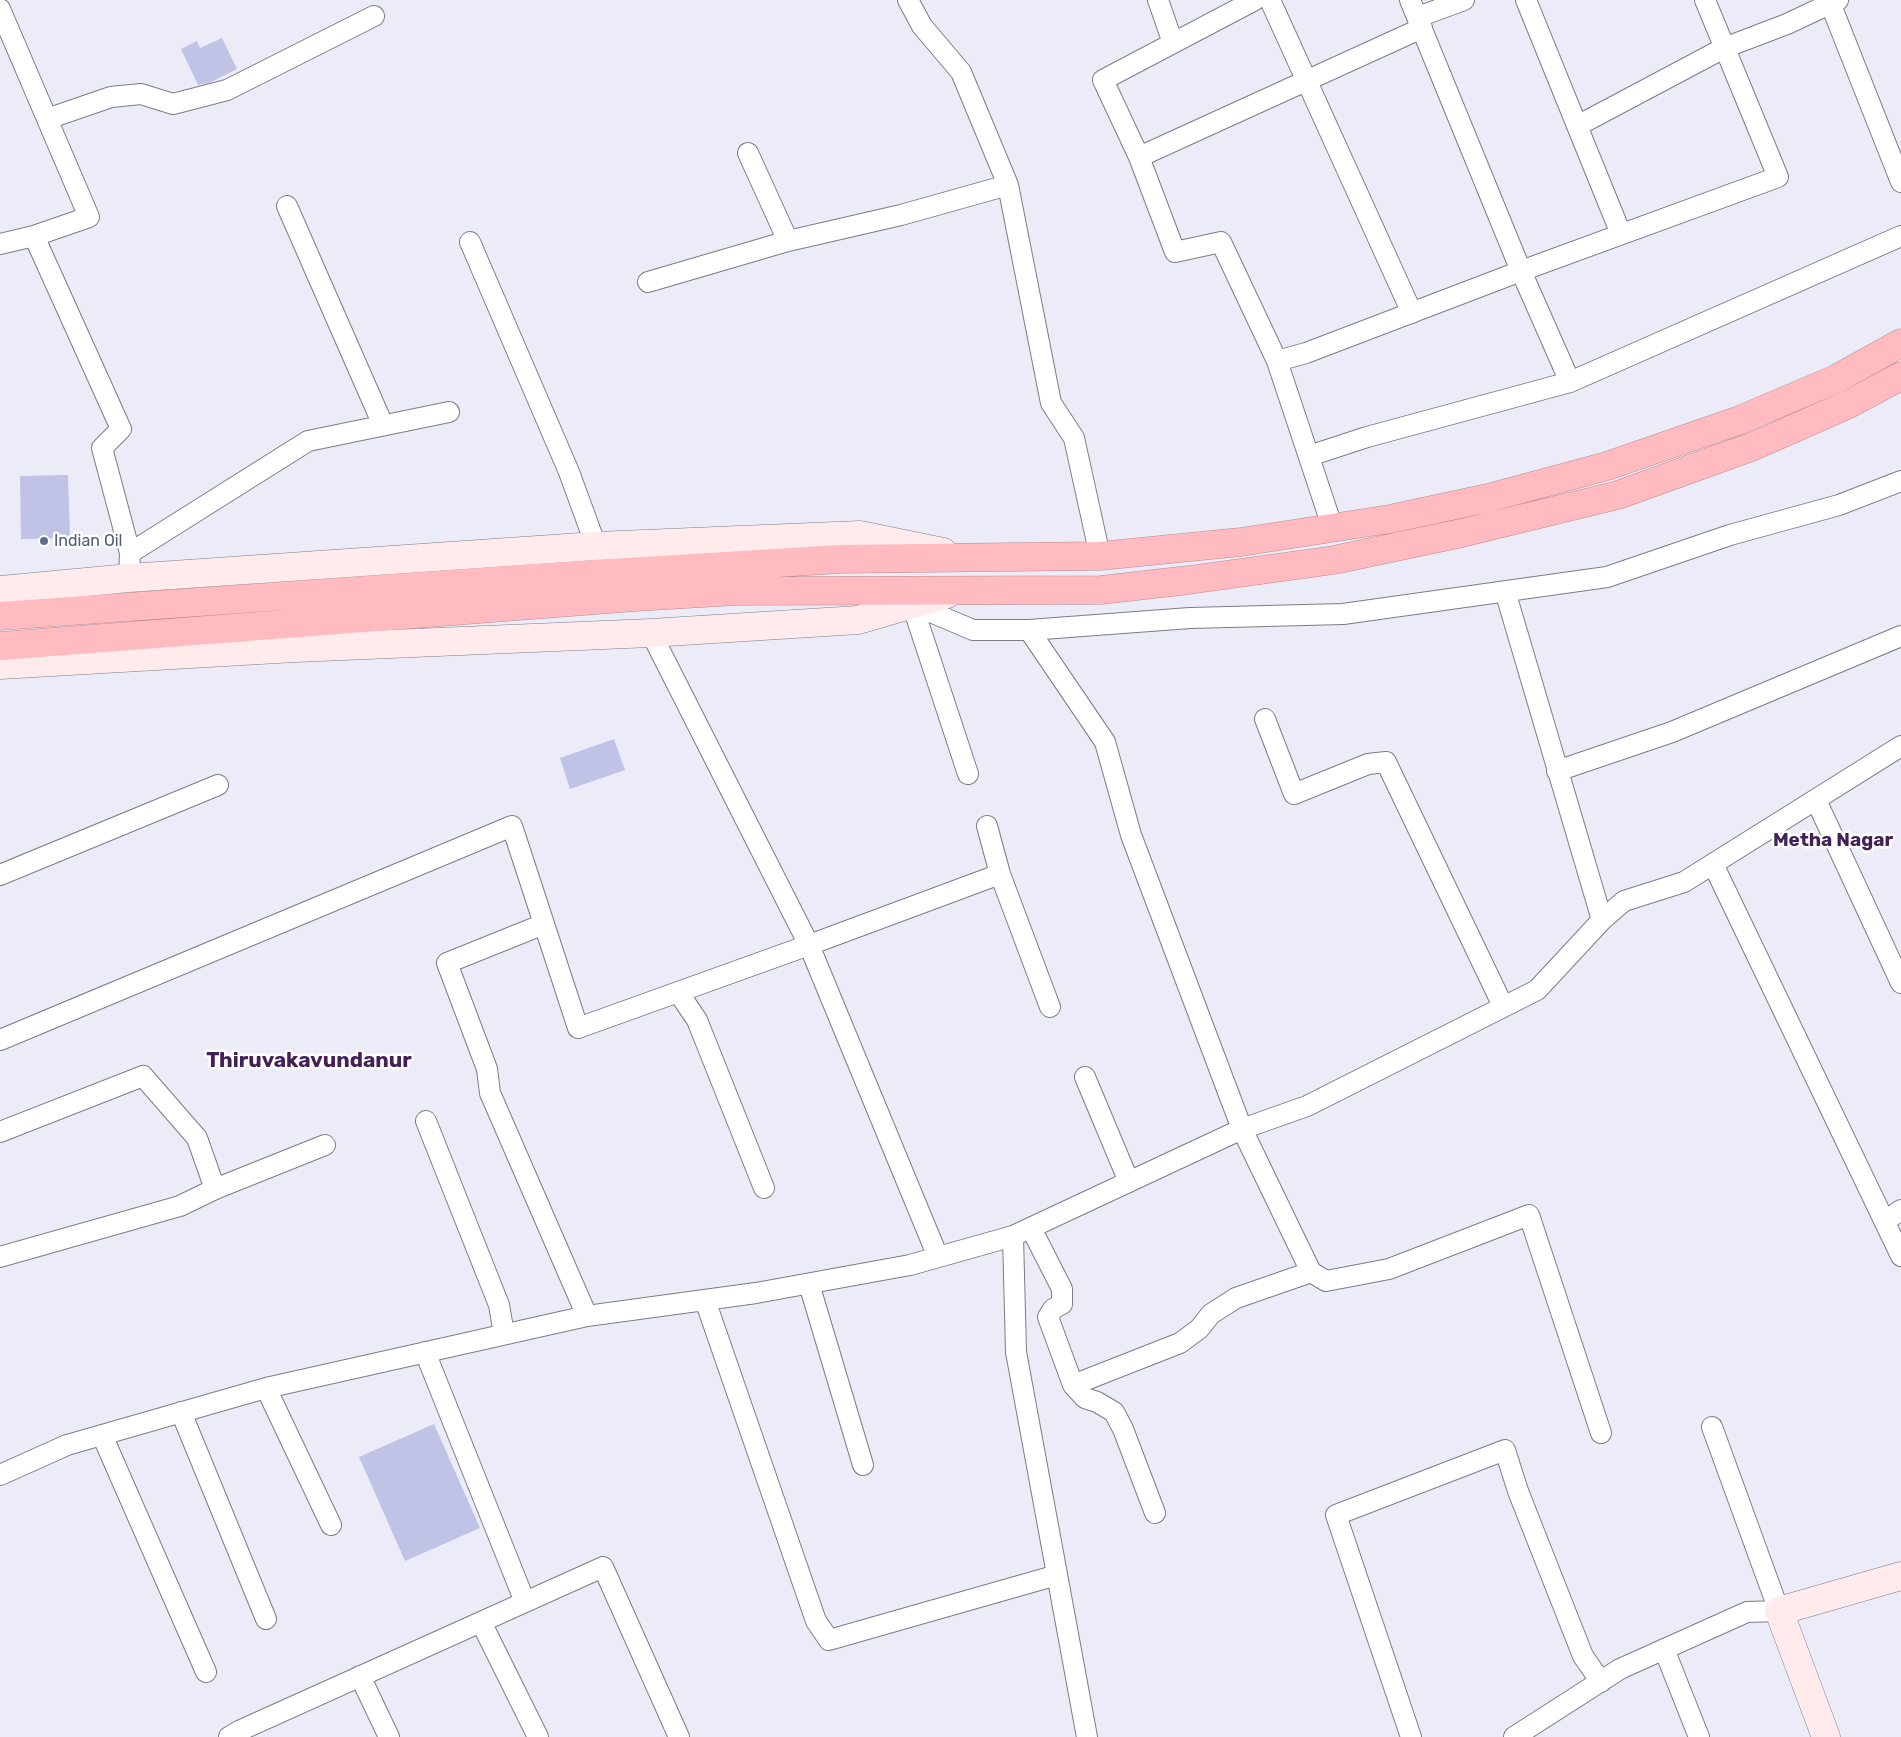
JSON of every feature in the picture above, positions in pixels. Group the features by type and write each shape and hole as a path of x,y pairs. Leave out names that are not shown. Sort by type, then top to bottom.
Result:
{"highway":[{"path":"0,616 580,575 840,559 1100,556 1241,542 1332,529 1488,498 1606,466 1737,421 1836,379 1901,343"},
{"path":"0,646 644,596 736,591 1101,590 1334,560 1462,533 1618,494 1754,446 1848,404 1901,376"}],"street":[{"path":"908,0 922,26 961,72 1008,185 1051,403 1074,438 1100,556"},
{"path":"1158,0 1173,43"},
{"path":"1255,0 1103,80 1140,157 1175,252 1221,242 1277,361 1332,529"},
{"path":"1270,0 1412,313"},
{"path":"1140,157 1306,81 1416,15 1464,0"},
{"path":"1526,0 1621,234"},
{"path":"1277,361 1306,353 1521,271 1778,177 1704,0"},
{"path":"1577,126 1724,48 1787,24 1833,1 1901,182"},
{"path":"0,9 89,216 34,236 0,244"},
{"path":"1416,15 1521,271 1570,382"},
{"path":"47,119 111,97 140,94 173,104 227,90 374,16"},
{"path":"748,152 788,241"},
{"path":"648,282 788,241 901,215 1008,185"},
{"path":"286,206 383,426"},
{"path":"34,236 121,429 102,448 129,565"},
{"path":"1309,456 1367,437 1570,382 1901,236"},
{"path":"470,242 569,472 596,546"},
{"path":"129,565 308,441 449,412"},
{"path":"912,604 973,630 1029,630 1190,618 1343,614 1607,576 1730,536 1838,505 1901,481"},
{"path":"0,590 129,565 860,536 971,558"},
{"path":"0,666 304,648 651,633 858,620 962,589"},
{"path":"1505,591 1602,920"},
{"path":"912,604 968,774"},
{"path":"1029,630 1105,742 1131,835 1242,1129 1311,1272 1326,1282 1389,1269 1529,1215 1601,1433"},
{"path":"651,633 809,945 938,1257"},
{"path":"1557,772 1672,732 1901,636"},
{"path":"1265,719 1294,794 1368,764 1386,762 1503,1006"},
{"path":"0,1475 67,1445 266,1388 587,1316 809,1284 910,1266 1022,1232 1242,1129 1307,1106 1537,990 1602,920 1624,901 1684,882 1901,746"},
{"path":"0,875 218,784"},
{"path":"1816,800 1901,983"},
{"path":"0,1040 512,826 578,1028 1000,874"},
{"path":"987,826 1000,874 1050,1007"},
{"path":"1712,864 1893,1216 1901,1256"},
{"path":"544,924 448,963 487,1069 490,1093 587,1316"},
{"path":"678,992 697,1020 764,1188"},
{"path":"0,1132 144,1076 197,1138 215,1190"},
{"path":"1086,1076 1129,1182"},
{"path":"426,1121 499,1304 504,1334"},
{"path":"0,1257 180,1206 325,1145"},
{"path":"1022,1232 1062,1289 1062,1304 1053,1309 1048,1317 1073,1385 1085,1398 1097,1402 1114,1412 1123,1429 1155,1513"},
{"path":"1022,1232 1016,1352 1087,1737"},
{"path":"1073,1385 1180,1343 1199,1329 1211,1314 1236,1298 1311,1272"},
{"path":"809,1284 863,1465"},
{"path":"705,1300 816,1621 829,1640 1057,1575"},
{"path":"425,1352 525,1602"},
{"path":"266,1388 331,1525"},
{"path":"182,1412 266,1619"},
{"path":"1712,1427 1826,1737"},
{"path":"102,1435 206,1672"},
{"path":"1411,1737 1336,1515 1505,1450 1518,1491 1583,1656 1600,1682"},
{"path":"238,1735 360,1676 604,1567 679,1737"},
{"path":"1514,1737 1620,1669 1747,1612 1779,1611 1901,1576"},
{"path":"481,1622 538,1737"},
{"path":"1664,1649 1699,1737"},
{"path":"360,1676 389,1737"}],"building":[{"path":"222,38 237,69 209,83 198,85 181,49 197,41 200,48"},
{"path":"68,475 70,538 21,539 20,476"},
{"path":"614,739 625,770 570,789 560,758"},
{"path":"434,1424 480,1528 405,1561 359,1457"}],"place":[{"name":"Indian Oil","path":"44,541"}],"district":[{"name":"Metha Nagar","path":"1833,841"},
{"name":"Thiruvakavundanur","path":"309,1061"}]}
